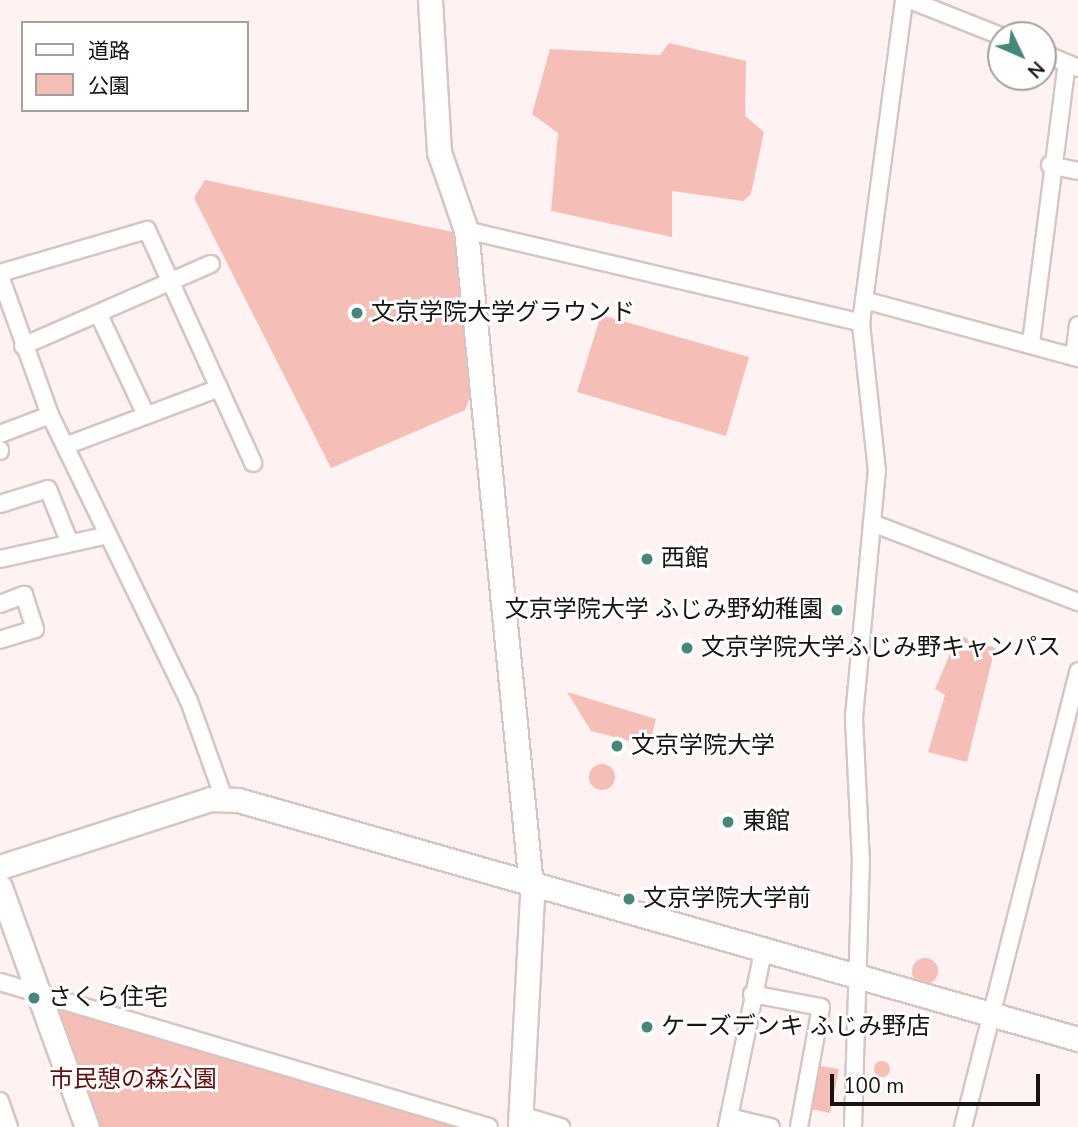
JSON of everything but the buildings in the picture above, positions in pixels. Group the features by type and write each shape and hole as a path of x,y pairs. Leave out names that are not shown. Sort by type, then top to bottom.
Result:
{"street":[{"path":"430,0 439,152 466,230 530,882 520,1121 561,1127"},
{"path":"853,1127 858,973 854,718 877,471 861,323 904,0"},
{"path":"910,0 987,30"},
{"path":"1031,343 1050,165 1072,66"},
{"path":"1050,165 1078,171"},
{"path":"224,798 189,701 50,415 23,346 0,275 147,230 253,463"},
{"path":"466,230 861,323"},
{"path":"23,346 173,285 211,264"},
{"path":"864,300 1031,343 1076,358 1078,326"},
{"path":"99,315 146,415"},
{"path":"65,446 219,388"},
{"path":"0,434 50,415"},
{"path":"0,504 48,489 69,541"},
{"path":"872,523 1078,602"},
{"path":"0,559 69,541 108,535"},
{"path":"0,604 24,595 35,629 0,640"},
{"path":"963,1127 1078,671"},
{"path":"0,867 224,798 858,973 1078,1039"},
{"path":"0,887 7,925 42,992 87,1127"},
{"path":"764,947 752,994 728,1122 771,1127"},
{"path":"0,982 42,992 489,1127"},
{"path":"752,994 821,1007 799,1127"},
{"path":"0,1101 9,1127"}],"green space":[{"path":"669,43 746,61 745,116 764,132 751,194 743,201 672,191 672,237 551,211 558,133 532,114 550,49 660,55"},
{"name":"文京学院大学グラウンド","path":"205,180 453,232 471,395 465,410 331,468 194,198"},
{"path":"601,315 749,357 726,436 577,392"},
{"path":"958,635 995,648 967,762 928,752 945,695 935,689"},
{"path":"567,692 656,719 649,746 591,731"},
{"path":"602,764 612,767 615,777 612,787 602,790 592,787 589,777 592,767"},
{"path":"925,958 934,962 938,971 934,980 925,984 916,980 912,971 916,962"},
{"name":"市民憩の森公園","path":"57,1009 466,1127 98,1127"},
{"path":"882,1061 888,1063 888,1075 882,1077 876,1075 874,1069 876,1063"},
{"path":"814,1065 839,1069 830,1113 806,1108"}],"place":[{"name":"文京学院大学グラウンド","path":"357,313"},
{"name":"西館","path":"647,559"},
{"name":"文京学院大学 ふじみ野幼稚園","path":"837,610"},
{"name":"文京学院大学ふじみ野キャンパス","path":"687,648"},
{"name":"文京学院大学","path":"617,746"},
{"name":"東館","path":"728,822"},
{"name":"文京学院大学前","path":"629,899"},
{"name":"さくら住宅","path":"34,998"},
{"name":"ケーズデンキ ふじみ野店","path":"647,1027"}]}
